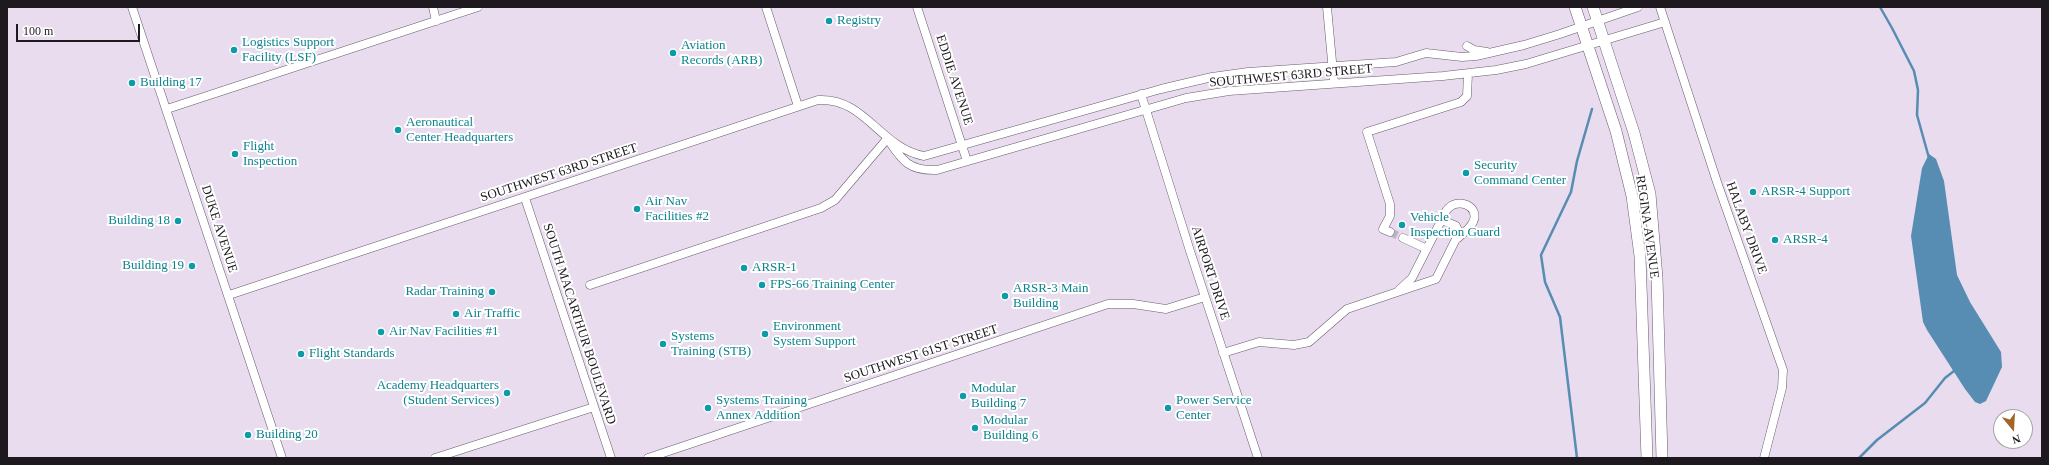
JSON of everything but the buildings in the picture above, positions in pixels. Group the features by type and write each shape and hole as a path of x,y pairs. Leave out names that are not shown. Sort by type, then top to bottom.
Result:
{"main road":[{"name":"REGINA AVENUE","path":"1574,7 1616,131 1632,196 1640,256 1647,458"},
{"name":"REGINA AVENUE","path":"1594,7 1634,133 1650,194 1657,278 1662,458"}],"street":[{"name":"DUKE AVENUE","path":"132,7 282,458"},
{"path":"432,7 436,21"},
{"path":"167,109 436,21 462,9 478,7"},
{"path":"766,7 798,106"},
{"name":"EDDIE AVENUE","path":"917,7 968,161"},
{"path":"1327,7 1334,83"},
{"name":"SOUTHWEST 63RD STREET","path":"229,295 818,100 830,99 843,102 854,108 887,139 911,154 924,156 1141,94 1212,77 1248,72 1396,62 1426,53 1462,57 1497,52 1581,27 1638,7"},
{"name":"HALABY DRIVE","path":"1660,7 1717,182 1783,370 1782,388 1764,458"},
{"name":"SOUTHWEST 63RD STREET","path":"887,139 900,158 909,165 923,170 937,170 1186,98 1229,90 1468,74 1526,64 1665,22"},
{"path":"1467,46 1483,52 1497,52"},
{"path":"1387,230 1390,216 1390,204 1367,132 1461,102 1467,96 1468,74"},
{"name":"AIRPORT DRIVE","path":"1141,94 1204,297 1258,458"},
{"path":"590,285 821,208 835,200 887,139"},
{"name":"SOUTH MACARTHUR BOULEVARD","path":"525,198 611,458"},
{"path":"1223,353 1259,342 1294,345 1309,342 1347,309 1395,293 1436,279 1458,238 1473,223 1475,218 1472,209 1465,204 1455,203 1450,205 1412,278 1395,293"},
{"path":"1442,220 1456,226 1459,233 1458,238"},
{"path":"1403,238 1427,249"},
{"name":"SOUTHWEST 61ST STREET","path":"648,458 1108,304 1133,304 1166,309 1204,297"},
{"path":"435,458 594,407"}],"water":[{"path":"1929,154 1936,159 1944,181 1957,275 1970,302 2001,352 2002,367 1986,401 1980,404 1975,402 1965,389 1923,322 1911,236 1922,168"}],"waterway":[{"path":"1880,7 1914,71 1918,90 1917,115 1929,158"},
{"path":"1577,458 1560,317 1545,282 1541,255 1571,192 1577,161 1592,109"},
{"path":"1859,458 1877,440 1925,403 1945,378 1954,371 1954,367"}],"tunnel":[{"path":"1390,232 1403,238"}],"place":[{"name":"Registry","path":"829,21"},
{"name":"Logistics Support Facility (LSF)","path":"234,50"},
{"name":"Aviation Records (ARB)","path":"673,53"},
{"name":"Building 17","path":"132,83"},
{"name":"Aeronautical Center Headquarters","path":"398,130"},
{"name":"Flight Inspection","path":"235,154"},
{"name":"Security Command Center","path":"1466,173"},
{"name":"ARSR-4 Support","path":"1753,192"},
{"name":"Air Nav Facilities #2","path":"637,209"},
{"name":"Building 18","path":"178,221"},
{"name":"Vehicle Inspection Guard","path":"1402,225"},
{"name":"ARSR-4","path":"1775,240"},
{"name":"Building 19","path":"192,266"},
{"name":"ARSR-1","path":"744,268"},
{"name":"FPS-66 Training Center","path":"762,285"},
{"name":"Radar Training","path":"492,292"},
{"name":"ARSR-3 Main Building","path":"1005,296"},
{"name":"Air Traffic","path":"456,314"},
{"name":"Air Nav Facilities #1","path":"381,332"},
{"name":"Environment System Support","path":"765,334"},
{"name":"Systems Training (STB)","path":"663,344"},
{"name":"Flight Standards","path":"301,354"},
{"name":"Academy Headquarters (Student Services)","path":"507,393"},
{"name":"Modular Building 7","path":"963,396"},
{"name":"Systems Training Annex Addition","path":"708,408"},
{"name":"Power Service Center","path":"1168,408"},
{"name":"Modular Building 6","path":"975,428"},
{"name":"Building 20","path":"248,435"}]}
